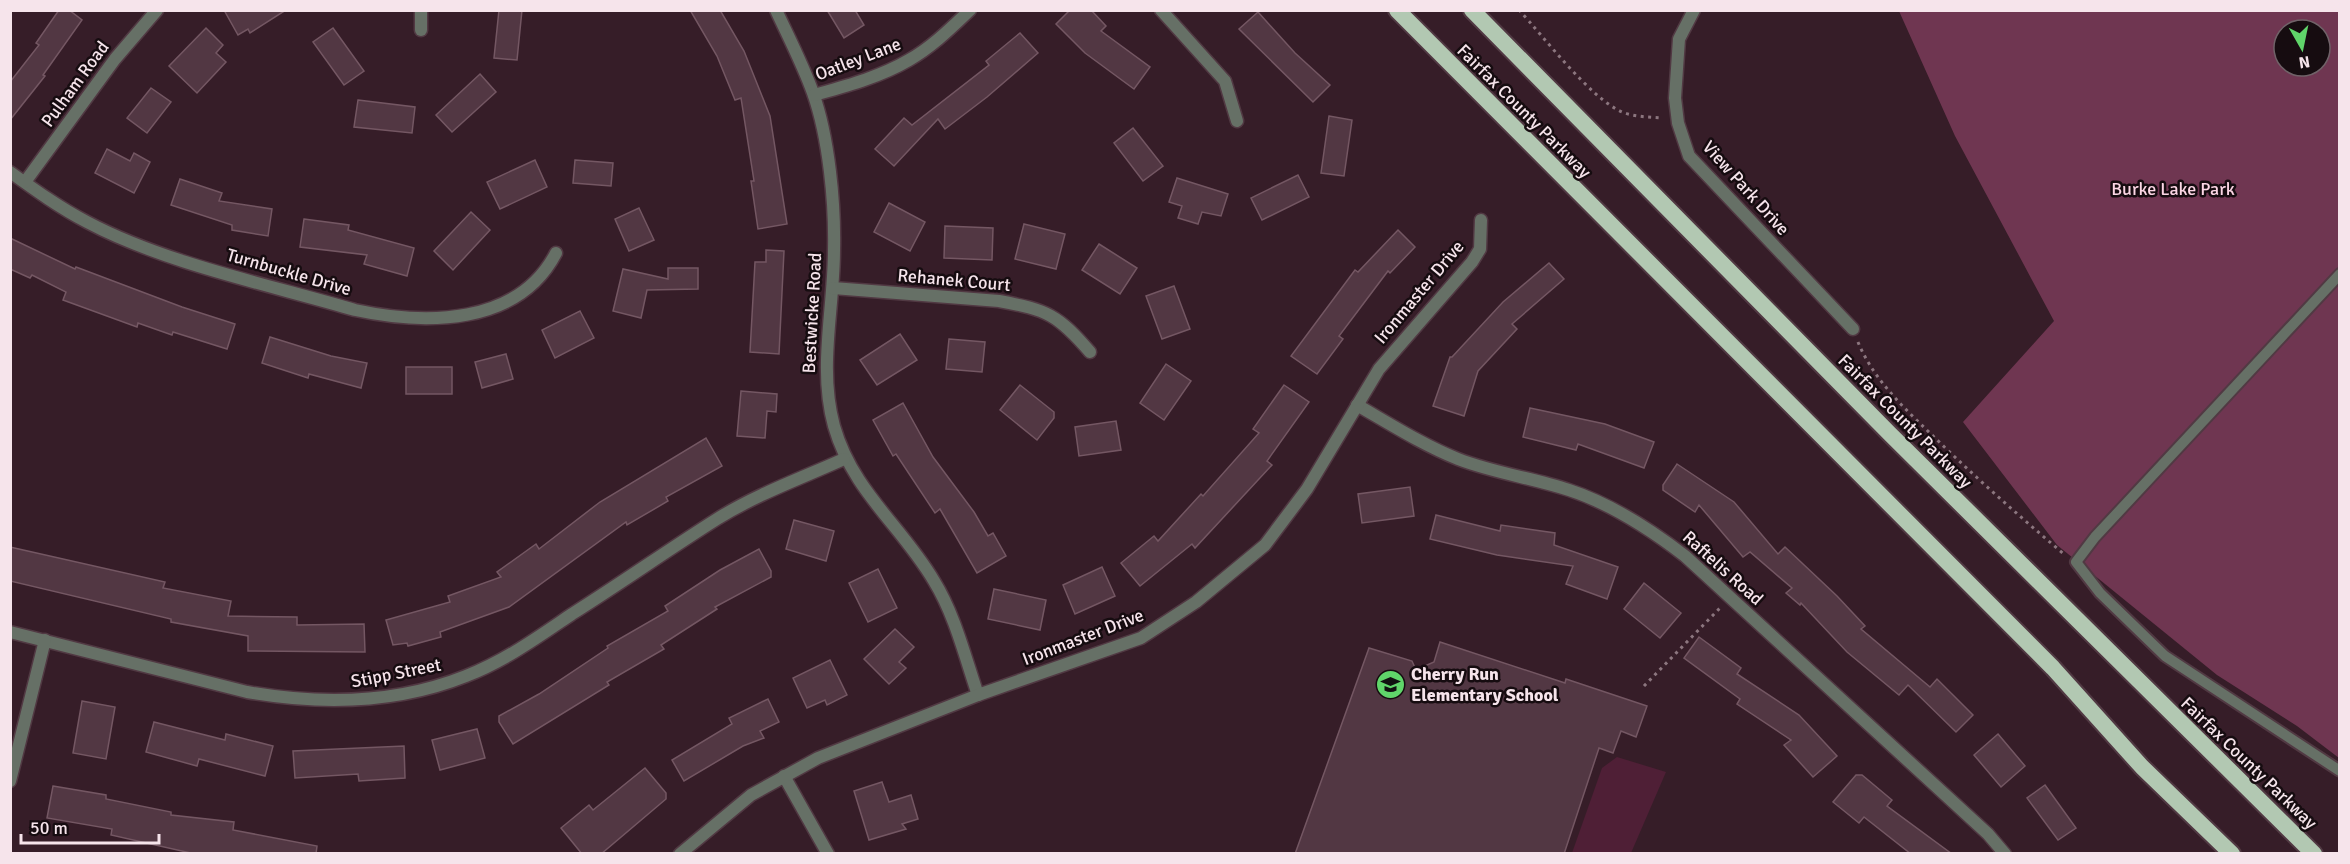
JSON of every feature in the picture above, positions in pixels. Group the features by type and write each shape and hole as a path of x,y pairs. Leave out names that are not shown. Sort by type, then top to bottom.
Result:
{"highway":[{"name":"Fairfax County Parkway","path":"1397,10 2053,668 2142,767 2232,854"},
{"name":"Fairfax County Parkway","path":"1473,10 1874,418 2314,854"}],"street":[{"name":"Pulham Road","path":"25,182 115,59 157,10"},
{"path":"421,10 421,30"},
{"name":"Bestwicke Road","path":"776,10 814,95 831,191 834,248 833,288 826,374 834,424 844,459 935,582 949,611 978,695"},
{"name":"Oatley Lane","path":"814,95 890,70 908,61 943,36 970,10"},
{"path":"1161,10 1225,81 1237,121"},
{"name":"View Park Drive","path":"1694,10 1678,39 1675,98 1683,142 1694,162 1852,329"},
{"name":"Turnbuckle Drive","path":"10,172 87,222 141,246 355,310 391,318 443,319 497,306 519,294 541,276 556,253"},
{"name":"Ironmaster Drive","path":"680,854 751,795 845,746 978,695 1141,638 1196,602 1265,545 1307,489 1391,353 1472,262 1480,249 1480,220"},
{"name":"Rehanek Court","path":"833,288 999,301 1022,305 1045,312 1066,324 1090,352"},
{"name":"Raftelis Road","path":"1357,405 1423,443 1459,459 1570,490 1599,502 1659,537 1685,556 1988,834 2005,854"},
{"name":"Stipp Street","path":"10,632 247,692 284,698 354,700 418,691 467,676 509,656 720,518 759,496 844,459"},
{"path":"10,780 45,640"},
{"path":"784,776 828,854"}],"lane":[{"path":"2340,274 2095,537 2076,562 2100,592 2158,650 2340,771"}],"path":[{"path":"1519,10 1596,94 1619,111 1635,116 1667,118 1678,123"},
{"path":"1852,329 1868,362 1903,406 1982,485 2076,562"},
{"path":"1644,686 1730,598"}],"shaded area":[{"path":"1617,757 1666,772 1631,853 1572,853 1602,768"}],"green space":[{"name":"Burke Lake Park","path":"1899,11 2339,11 2339,758 2297,726 2217,675 2057,545 1963,422 2054,321 1955,136"}],"building":[{"path":"59,10 69,10 82,20 43,75 45,76 10,120 10,82 39,45 36,43"},
{"path":"224,10 286,10 250,33 248,29 238,35"},
{"path":"499,10 522,10 517,60 494,58"},
{"path":"690,10 720,10 744,51 770,116 787,224 758,229 751,181 754,181 741,98 735,100 717,56"},
{"path":"827,10 855,10 864,25 844,38"},
{"path":"1070,10 1091,10 1106,26 1101,31 1150,67 1134,89 1085,53 1056,24"},
{"path":"1258,12 1295,53 1330,85 1313,102 1239,29"},
{"path":"206,28 223,45 216,53 226,62 197,93 169,66"},
{"path":"333,28 364,71 344,85 313,42"},
{"path":"1020,33 1038,53 987,97 945,129 938,119 894,166 875,149 904,118 912,125 989,65 986,61"},
{"path":"480,74 496,92 452,132 436,115"},
{"path":"151,88 171,102 147,133 127,118"},
{"path":"358,100 415,107 412,133 354,127"},
{"path":"1329,116 1352,120 1344,176 1321,173"},
{"path":"1133,128 1163,166 1143,181 1114,143"},
{"path":"107,149 130,161 134,153 150,162 134,193 95,173"},
{"path":"535,160 547,187 500,209 487,182"},
{"path":"575,160 613,163 611,186 573,183"},
{"path":"1298,175 1309,197 1262,220 1251,198"},
{"path":"1177,178 1228,194 1221,216 1202,212 1198,224 1178,218 1182,206 1169,202"},
{"path":"180,179 222,193 219,201 272,209 268,236 232,230 232,225 171,205"},
{"path":"889,203 925,222 910,251 874,232"},
{"path":"639,208 654,240 629,251 615,219"},
{"path":"471,212 490,230 453,270 434,251"},
{"path":"304,219 349,225 348,230 414,248 407,276 364,264 367,255 300,247"},
{"path":"1024,224 1065,234 1056,269 1015,259"},
{"path":"945,226 993,228 992,260 944,258"},
{"path":"1398,230 1415,247 1390,273 1388,271 1339,336 1343,339 1317,374 1291,356 1355,270 1358,272"},
{"path":"10,238 75,269 76,267 182,307 235,324 227,349 173,332 172,335 138,323 137,327 63,300 66,292 32,275 30,278 10,269"},
{"path":"1099,244 1137,268 1120,294 1082,270"},
{"path":"766,250 784,251 779,354 750,352 755,262 766,262"},
{"path":"1549,263 1564,279 1512,324 1517,329 1478,371 1464,416 1433,406 1450,357 1503,302"},
{"path":"668,268 698,268 698,289 647,290 641,318 613,311 623,269 668,279"},
{"path":"1174,286 1190,329 1162,339 1146,296"},
{"path":"580,311 594,338 555,358 542,330"},
{"path":"900,334 917,360 877,385 860,360"},
{"path":"270,337 331,356 367,363 361,388 309,374 308,378 262,363"},
{"path":"949,339 985,342 982,372 946,369"},
{"path":"506,354 513,379 482,388 475,362"},
{"path":"1166,364 1191,381 1164,420 1140,403"},
{"path":"406,367 452,367 452,394 406,394"},
{"path":"1020,385 1054,412 1054,418 1037,440 1000,410"},
{"path":"1284,385 1309,402 1267,461 1272,465 1195,548 1192,544 1140,586 1121,563 1154,536 1158,541 1201,494 1203,496 1259,433 1253,429"},
{"path":"741,391 777,394 776,412 767,411 765,438 737,436"},
{"path":"903,403 933,457 974,512 988,536 993,533 1006,556 977,573 940,509 935,513 896,454 893,456 873,420"},
{"path":"1530,408 1605,424 1654,442 1644,468 1578,444 1576,450 1523,437"},
{"path":"1116,421 1121,450 1079,456 1075,427"},
{"path":"706,438 722,466 666,497 668,501 627,525 626,522 509,607 440,632 441,637 408,646 407,643 393,645 386,620 450,602 448,596 501,577 497,572 536,544 539,549 600,502"},
{"path":"1677,464 1734,502 1778,554 1785,547 1837,596 1865,626 1861,629 1930,687 1937,679 1973,715 1956,732 1908,685 1899,695 1847,652 1801,603 1800,605 1786,593 1792,588 1750,552 1743,557 1699,505 1695,512 1663,490 1663,485"},
{"path":"1410,487 1414,516 1362,523 1358,494"},
{"path":"1436,515 1500,531 1501,525 1555,533 1554,545 1618,567 1607,599 1566,584 1573,566 1497,555 1430,539"},
{"path":"794,520 834,531 826,561 786,549"},
{"path":"10,547 165,582 163,588 231,601 228,616 297,617 297,625 364,624 365,652 248,651 248,636 171,622 171,619 10,581"},
{"path":"759,549 771,571 771,577 715,607 717,609 661,645 664,649 607,682 609,685 513,744 499,722 499,716 539,694 608,648 607,646 668,611 665,606 720,570"},
{"path":"1102,567 1115,596 1075,614 1063,585"},
{"path":"878,569 897,608 868,622 849,583"},
{"path":"1644,583 1681,613 1660,638 1624,609"},
{"path":"994,589 1046,600 1040,630 988,619"},
{"path":"895,629 914,647 899,662 906,668 889,684 864,659"},
{"path":"1699,637 1741,668 1737,674 1799,715 1837,756 1813,777 1784,745 1791,740 1737,704 1740,699 1684,658"},
{"path":"1440,642 1565,683 1566,679 1647,706 1636,737 1621,731 1613,753 1599,748 1564,854 1295,854 1369,648 1412,661 1416,670 1434,662"},
{"path":"830,660 847,695 827,705 825,700 807,708 793,678"},
{"path":"768,699 779,722 760,731 764,738 743,746 684,781 672,760 732,724 729,718"},
{"path":"82,701 115,707 106,759 73,753"},
{"path":"154,722 225,740 226,734 273,746 265,776 199,759 197,766 146,752"},
{"path":"477,729 485,758 440,770 432,740"},
{"path":"1998,734 2025,766 2001,787 1974,755"},
{"path":"404,746 405,778 359,781 358,774 295,778 293,751"},
{"path":"645,768 666,793 666,799 601,854 582,854 561,828 589,805 593,810"},
{"path":"1856,775 1862,775 1892,800 1887,806 1952,854 1911,854 1864,817 1859,823 1833,802"},
{"path":"882,782 889,802 911,795 918,819 902,824 906,829 869,840 854,791"},
{"path":"2045,785 2076,828 2058,840 2027,798"},
{"path":"53,786 106,795 106,799 171,812 171,815 234,822 233,830 317,846 316,854 195,854 111,835 112,829 47,818"}],"place":[{"name":"Cherry Run Elementary School","path":"1390,684"}]}
